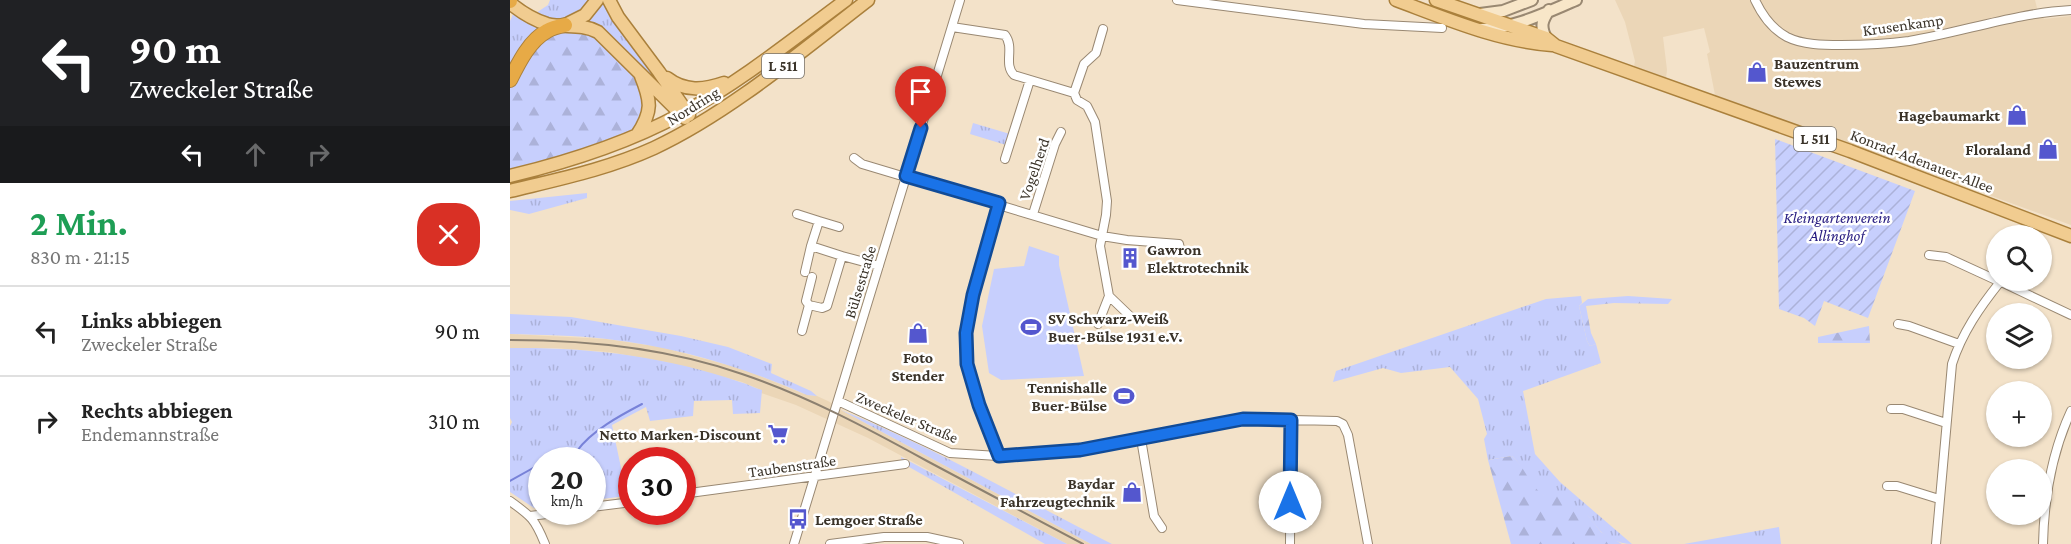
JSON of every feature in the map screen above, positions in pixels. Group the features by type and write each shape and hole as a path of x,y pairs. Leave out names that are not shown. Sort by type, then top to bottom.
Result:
{"highway":[{"path":"510,80 522,57 534,42 547,30 565,25"}],"main road":[{"path":"565,25 581,19 597,0"},
{"path":"609,0 618,17 659,72 694,127"},
{"name":"Nordring","path":"510,177 583,156 637,135 684,112 742,77 846,0"},
{"name":"Nordring","path":"510,191 564,179 610,165 653,148 694,127 775,71 868,0"},
{"name":"L 511","path":"1396,0 1447,24"},
{"name":"Konrad-Adenauer-Allee","path":"1436,0 1474,14 1492,25 1509,26 1546,38 1557,46"},
{"path":"1474,14 1503,11 1532,0"},
{"path":"1509,26 1576,0"},
{"path":"512,3 548,24 584,26 598,32 684,112"},
{"path":"1546,38 1542,31 1542,22 1549,10"},
{"path":"1473,28 1492,25 1503,11"},
{"name":"Konrad-Adenauer-Allee","path":"1447,24 1473,28 1508,39 1557,46 1850,152 2071,236"},
{"path":"1492,25 1508,39"},
{"path":"637,135 646,122 650,108 648,95 639,72"},
{"path":"659,72 677,85 694,89 712,87 742,77"}],"street":[{"name":"Bülsestraße","path":"794,544 829,423 838,401 960,0"},
{"path":"1177,0 1364,24 1447,24"},
{"name":"Krusenkamp","path":"1755,0 1769,23 1786,37 1835,45 1870,45 1910,41 2025,16 2071,10"},
{"path":"952,27 1005,35 1011,46 1010,70 1014,75 1074,93"},
{"path":"1098,324 1109,296 1100,246 1107,201 1095,122 1087,106 1077,100 1074,93 1084,64 1096,53 1103,29"},
{"path":"1005,159 1030,80"},
{"name":"Vogelherd","path":"1033,214 1055,144 1061,132"},
{"path":"854,158 862,164 999,203 1102,236 1179,244 1180,249"},
{"path":"999,203 973,295 966,333 967,364 979,405 999,456"},
{"path":"797,214 839,227"},
{"path":"805,272 819,221"},
{"path":"811,246 879,266"},
{"path":"1929,255 1946,257 1986,275"},
{"path":"809,305 822,308 827,306 842,256"},
{"path":"802,331 809,305 806,301 812,278"},
{"path":"1936,544 1950,375 1959,344 1992,291"},
{"path":"2019,291 2071,315"},
{"path":"1109,296 1132,318"},
{"path":"1898,324 1959,344"},
{"name":"Zweckeler Straße","path":"838,401 950,453 999,456 1080,450 1243,419 1330,419 1343,424 1346,428 1368,544"},
{"path":"1891,409 1903,409 1946,423"},
{"path":"2043,544 2044,517 2050,483 2058,447 2071,411"},
{"path":"1290,544 1291,420"},
{"path":"1141,439 1154,516 1162,528"},
{"name":"Taubenstraße","path":"696,492 905,464"},
{"path":"1887,486 1898,486 1939,499"},
{"path":"510,501 528,514"},
{"path":"537,525 545,544"},
{"path":"830,544 927,537 959,544"}],"shaded area":[{"path":"1615,0 2035,0 2044,19 2071,16 2071,225 1715,95 1707,54 1710,52 1704,28 1663,37 1666,78 1634,66 1635,61 1625,22"},
{"path":"510,334 606,339 661,347 743,369 830,402 1091,544 1067,544 868,438 796,405 761,393 761,390 742,382 665,362 609,352 510,348"}],"green space":[{"path":"550,0 593,0 581,12 567,18 552,18 536,13 548,5"},
{"path":"602,0 681,105 621,46 606,34 582,22"},
{"path":"514,12 547,26 510,73 510,21"},
{"path":"567,27 585,30 602,42 634,74 648,104 637,128 579,151 510,169 510,88 536,44"},
{"path":"973,123 1010,134 1006,145 970,134"},
{"name":"Kleingartenverein Allinghof","path":"1775,139 1915,191 1868,318 1824,301 1815,326 1804,318 1779,309"},
{"path":"587,193 587,198 529,214 510,210 510,201"},
{"path":"1029,246 1059,256 1059,265 1084,376 1001,380 989,373 982,326 994,269 1024,266"},
{"path":"1581,296 1582,303 1579,306 1587,341 1590,346 1596,344 1601,363 1523,391 1535,454 1560,482 1632,544 1612,539 1599,530 1583,512 1541,494 1512,456 1488,460 1484,439 1487,434 1478,399 1450,367 1401,373 1383,368 1333,382 1336,371 1546,299"},
{"path":"1628,296 1672,299 1668,304 1614,303 1586,306 1591,333 1596,344 1590,346 1579,306 1588,299"},
{"path":"510,314 571,317 681,336 728,347 772,364 771,373 817,396 807,395 734,367 659,347 595,338 510,334"},
{"path":"1869,326 1870,343 1818,343 1818,337"},
{"path":"510,348 568,349 626,355 712,373 762,390 760,413 733,414 732,400 694,401 693,416 650,421 646,407 612,425 618,453 618,497 606,498 606,447 528,447 528,504 510,492 510,426 512,422 510,418"},
{"path":"841,410 910,440 1112,544 1091,544"},
{"path":"1512,456 1531,482 1545,496 1554,494 1586,513 1601,532 1622,544 1511,544 1488,460"},
{"path":"901,457 1067,544 1045,544 902,463"},
{"path":"1779,527 1781,544 1684,544"}],"waterway":[{"path":"580,447 598,430 642,404"},
{"path":"510,481 528,471"}],"railway":[{"path":"510,340 628,347 686,358 742,374 813,402 1083,544"}],"place":[{"name":"Bauzentrum Stewes","path":"1757,72"},
{"name":"Hagebaumarkt","path":"2017,115"},
{"name":"Floraland","path":"2048,149"},
{"name":"Gawron Elektrotechnik","path":"1130,258"},
{"name":"SV Schwarz-Weiß Buer-Bülse 1931 e.V.","path":"1031,327"},
{"name":"Foto Stender","path":"918,333"},
{"name":"Tennishalle Buer-Bülse","path":"1124,396"},
{"name":"Netto Marken-Discount","path":"778,434"},
{"name":"Baydar Fahrzeugtechnik","path":"1132,492"},
{"name":"Lemgoer Straße","path":"798,519"}],"route":[{"path":"921,128 906,176 999,203 973,295 966,333 967,364 979,405 999,456 1080,450 1243,419 1291,420 1290,502"}]}
